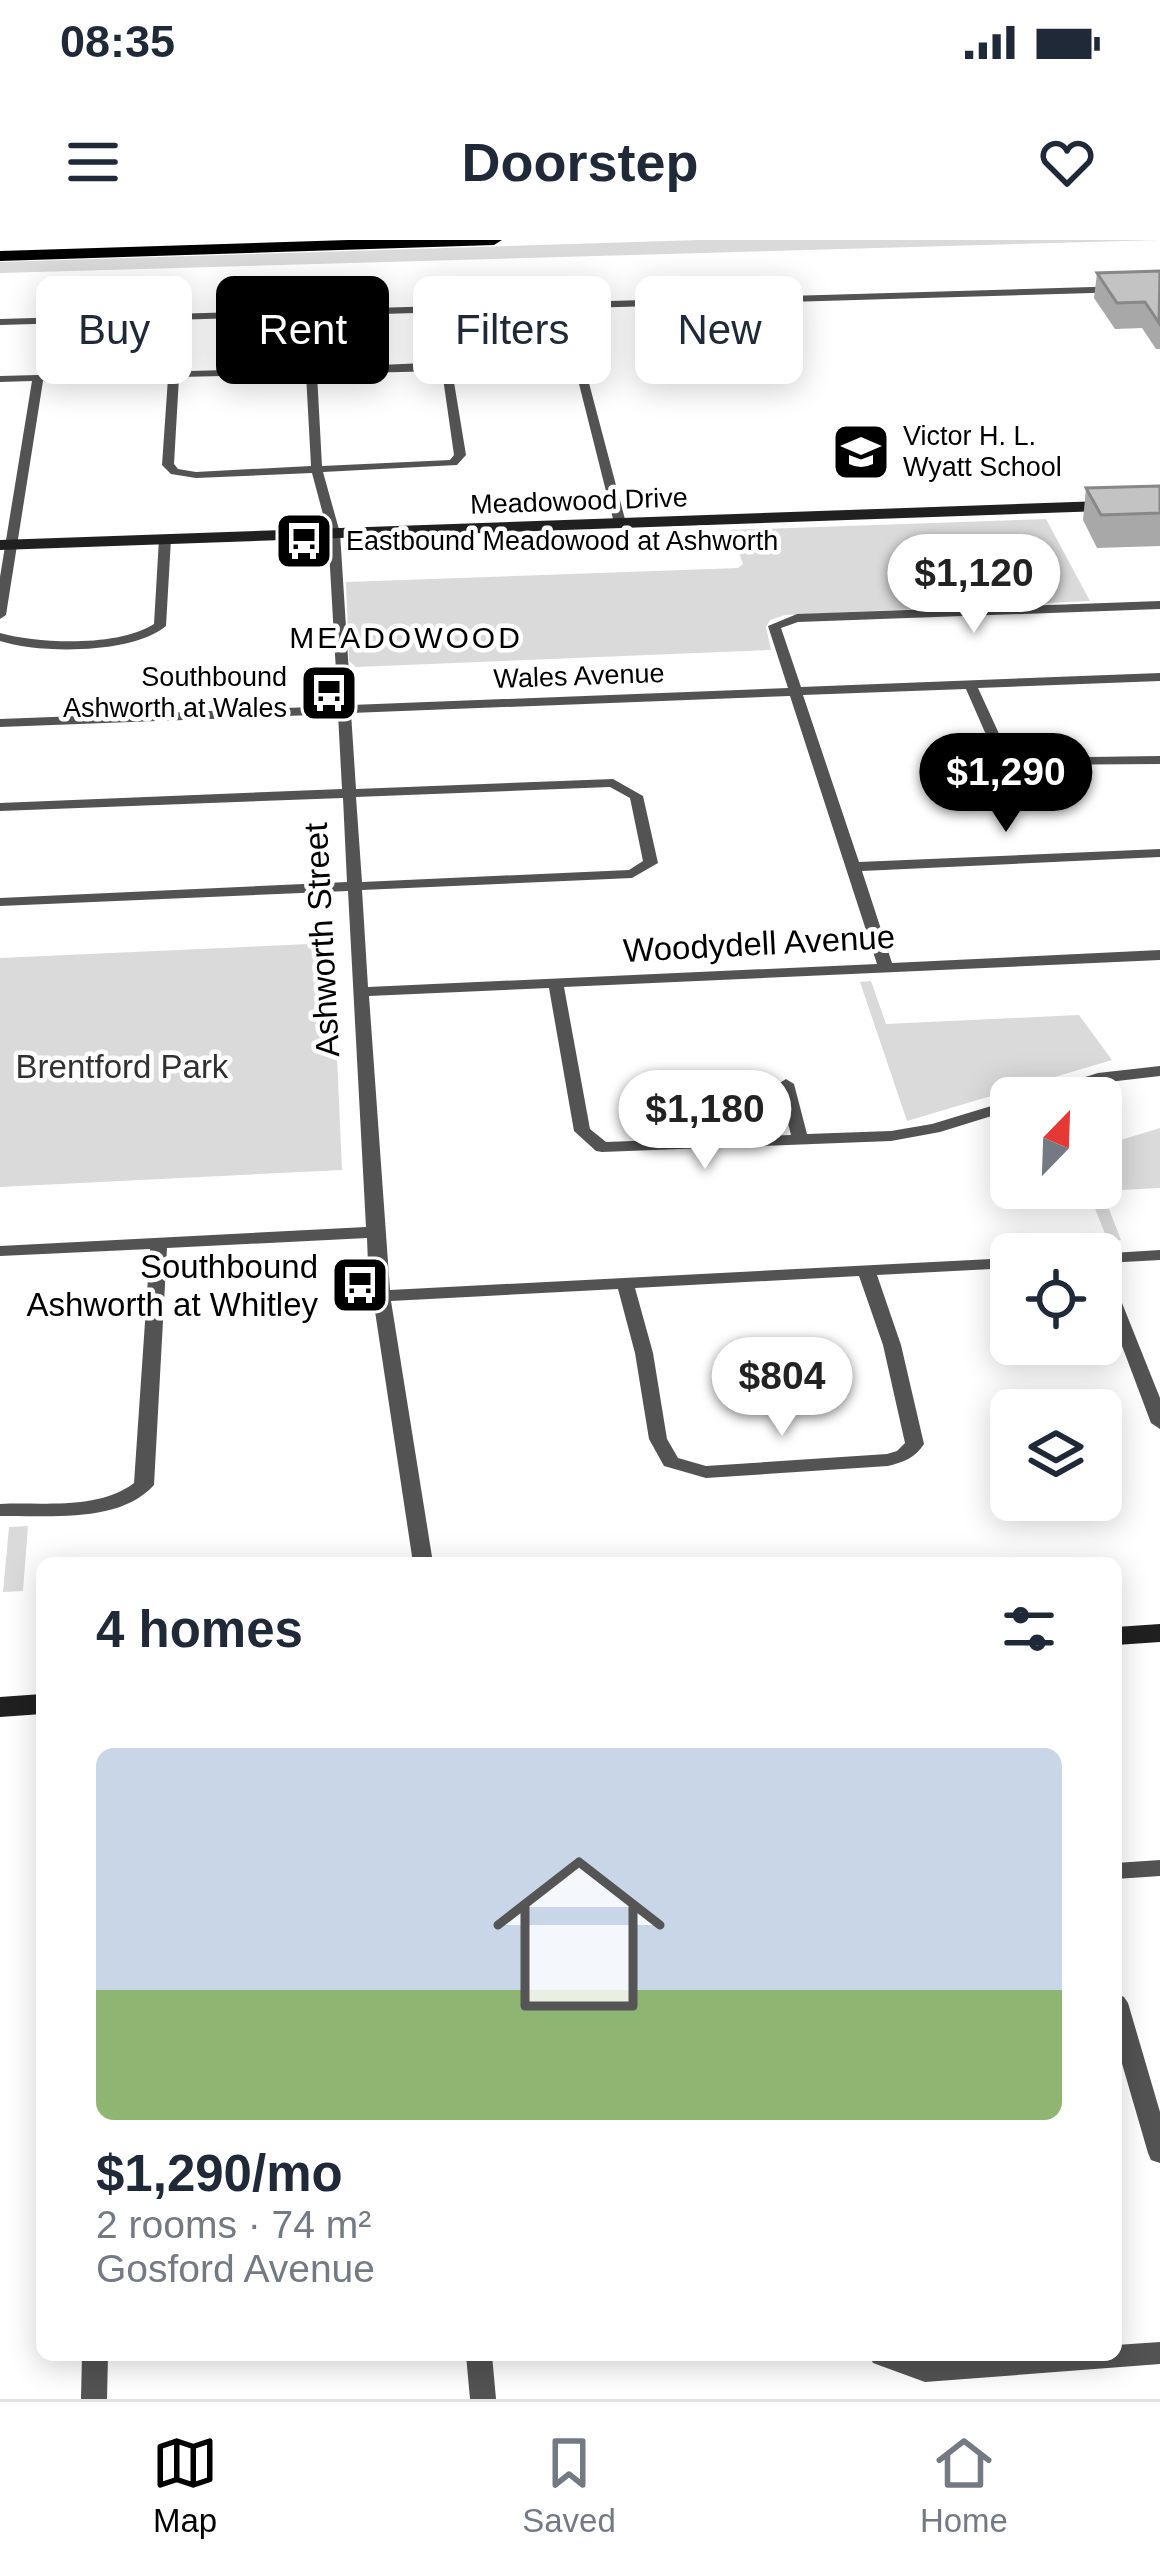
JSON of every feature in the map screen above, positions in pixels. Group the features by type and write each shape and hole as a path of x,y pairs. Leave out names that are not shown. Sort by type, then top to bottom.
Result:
{"main road":[{"path":"0,246 140,240"},
{"path":"0,256 494,240"}],"street":[{"path":"611,304 1160,287"},
{"path":"0,322 216,315"},
{"path":"0,379 36,378"},
{"path":"0,615 6,545 37,384"},
{"path":"174,384 171,469 190,475 438,466 457,461 448,384"},
{"name":"Ashworth Street","path":"311,384 317,470 334,534 375,1232 422,1557"},
{"path":"584,384 620,524"},
{"name":"Meadowood Drive","path":"6,545 1160,504"},
{"path":"0,637 27,644 135,640 152,635 160,626 165,539"},
{"path":"886,967 773,629 782,620 1160,604"},
{"name":"Wales Avenue","path":"0,723 1160,677"},
{"path":"970,684 1001,753 1014,762 1160,760"},
{"path":"0,807 613,783 636,796 651,863 632,874 0,902"},
{"path":"854,867 1160,854"},
{"name":"Woodydell Avenue","path":"360,992 1160,955"},
{"path":"556,982 580,1124 595,1145 619,1150 906,1134 990,1111"},
{"path":"1107,1077 1160,1071"},
{"path":"786,1084 801,1141"},
{"path":"0,1251 375,1232"},
{"path":"0,1510 109,1503 133,1495 144,1485 159,1243"},
{"path":"1122,1257 1160,1255"},
{"path":"382,1296 990,1263"},
{"path":"626,1283 664,1456 680,1467 706,1472 888,1460 912,1448 916,1439 901,1379 866,1270"},
{"path":"1122,1323 1160,1423"},
{"path":"1122,1636 1160,1634"},
{"path":"0,1707 36,1704"},
{"path":"1122,1871 1160,1868"},
{"path":"1122,2023 1160,2153"},
{"path":"1122,2356 1160,2353"},
{"path":"94,2399 95,2361"},
{"path":"480,2361 483,2399"},
{"path":"894,2361 925,2370 1049,2361"}],"green space":[{"path":"699,240 1160,240 0,273 0,262"},
{"path":"1046,519 1090,601 785,615 770,620 766,627 771,650 356,667 349,661 346,582 738,568 743,564 730,530"},
{"name":"Brentford Park","path":"332,943 342,1170 0,1187 0,958"},
{"path":"871,981 886,1024 1079,1015 1112,1060 1055,1077 990,1077 990,1096 907,1121 860,982"},
{"path":"1160,1128 1160,1188 1122,1190 1122,1140"},
{"path":"1095,1209 1109,1209 1118,1233 1105,1233"},
{"path":"28,1526 23,1591 3,1592 9,1527"}],"building":[{"path":"1160,271 1159,323 1145,302 1117,303 1097,273"},
{"path":"1160,486 1160,513 1101,515 1086,488"}],"place":[{"name":"Victor H. L. Wyatt School","path":"861,452"},
{"name":"Eastbound Meadowood at Ashworth","path":"304,541"},
{"name":"Southbound Ashworth at Wales","path":"329,693"},
{"name":"Southbound Ashworth at Whitley","path":"360,1285"}],"district":[{"name":"MEADOWOOD","path":"406,638"}]}
